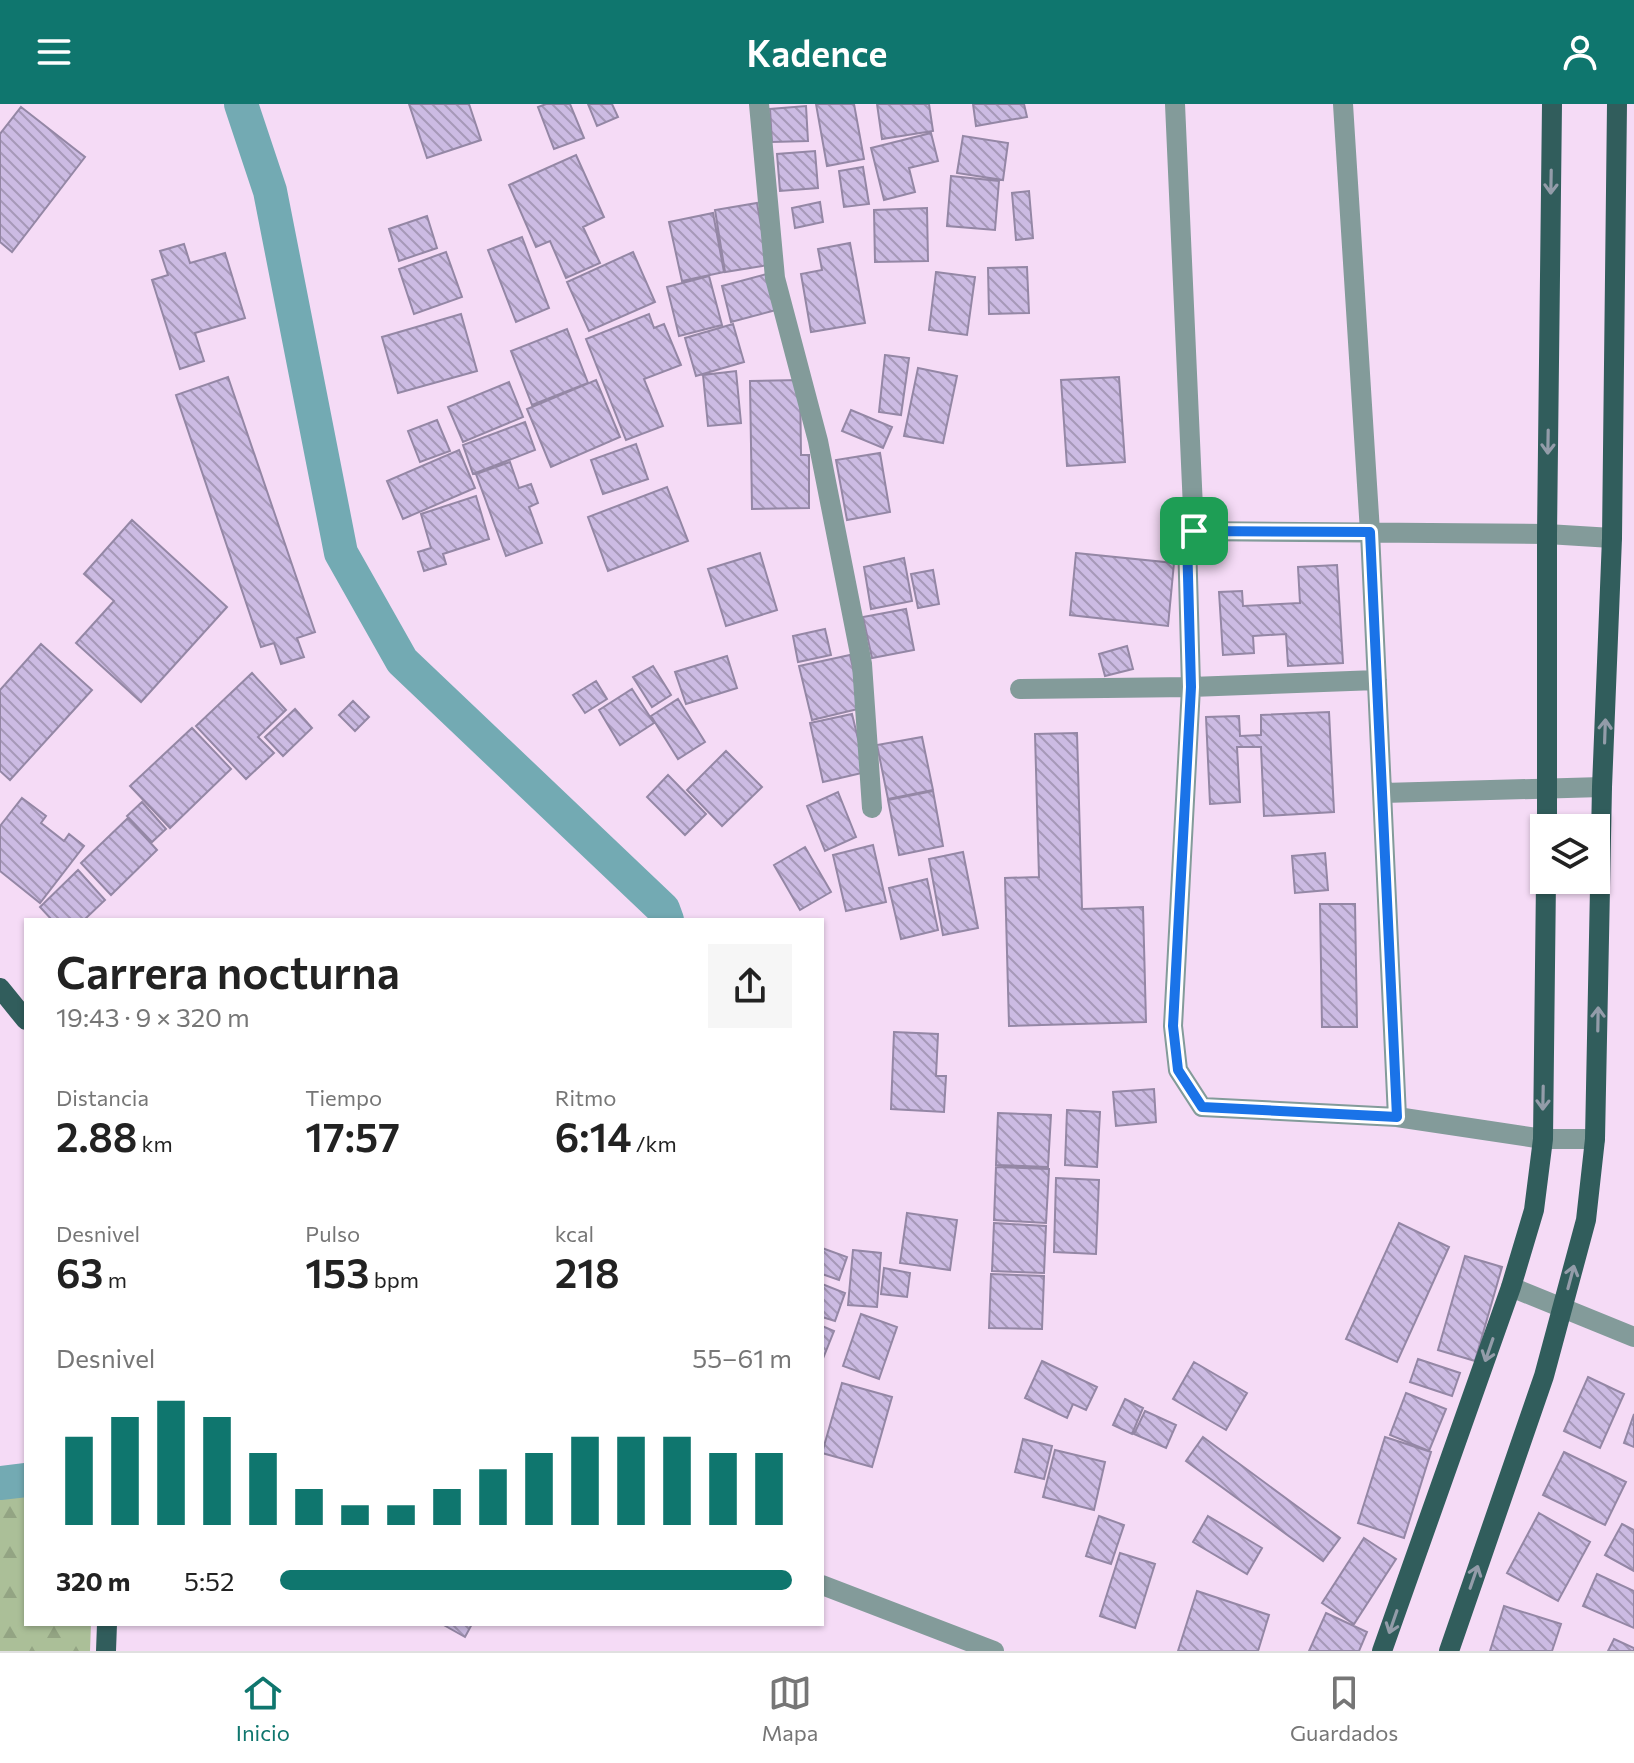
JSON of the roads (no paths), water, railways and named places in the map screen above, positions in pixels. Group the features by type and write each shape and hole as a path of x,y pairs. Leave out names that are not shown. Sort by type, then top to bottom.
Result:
{"main road":[{"path":"1547,814 1552,104"},
{"path":"1449,1651 1544,1376 1586,1220 1595,1139 1602,787 1612,538 1617,104"},
{"path":"1382,1651 1511,1287 1534,1210 1543,1139 1546,894"},
{"path":"0,988 24,1018"},
{"path":"106,1651 107,1626"}],"street":[{"path":"759,104 775,278 818,441 862,664 872,808"},
{"path":"1175,104 1194,531"},
{"path":"1343,104 1370,532 1397,1117"},
{"path":"1595,1139 1543,1139 1397,1117 1202,1107 1178,1070 1173,1026 1191,687 1189,533 1547,534 1612,538"},
{"path":"1020,689 1377,680"},
{"path":"1383,793 1602,787"},
{"path":"1511,1287 1634,1337"},
{"path":"824,1586 994,1651"}],"waterway":[{"path":"241,104 270,191 341,553 402,661 663,909 666,918"},
{"path":"0,1483 24,1480"}]}
